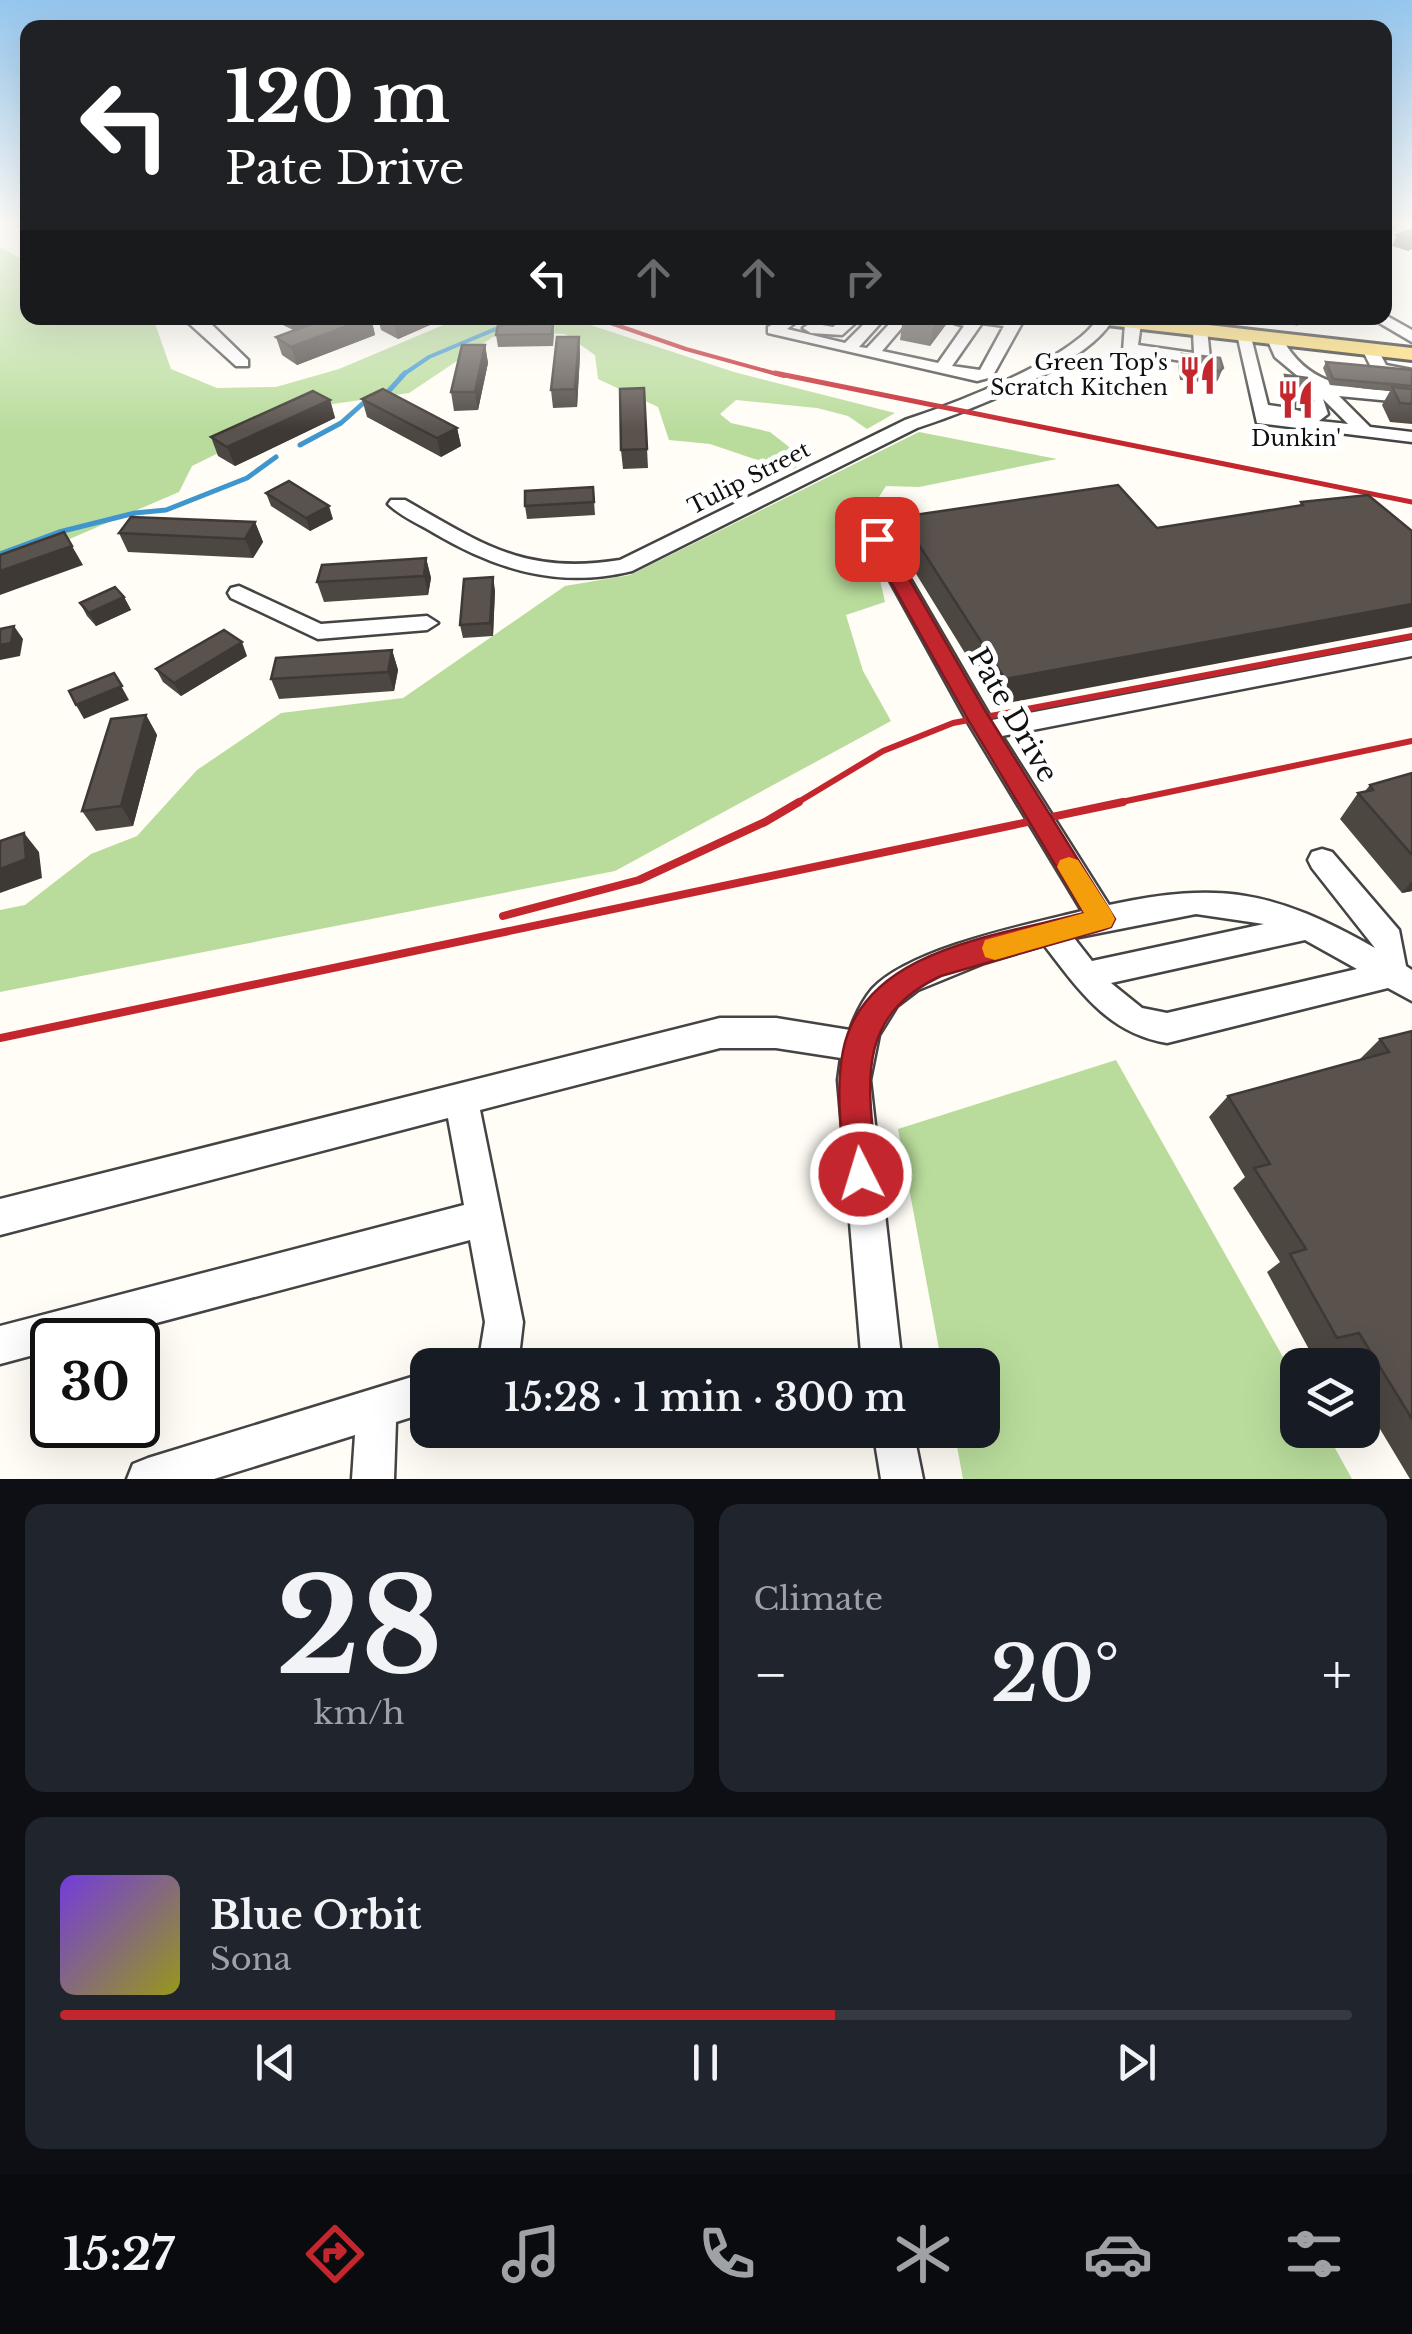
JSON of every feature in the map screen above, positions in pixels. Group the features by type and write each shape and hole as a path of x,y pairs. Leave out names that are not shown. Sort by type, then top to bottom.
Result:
{"main road":[{"path":"1149,325 1244,338 1282,351 1375,367 1412,354"}],"street":[{"path":"203,325 242,362"},
{"path":"781,325 774,330 977,376 986,373 1013,325"},
{"path":"811,325 836,332 845,325"},
{"path":"848,349 871,325"},
{"path":"871,354 898,325"},
{"path":"941,370 974,325"},
{"name":"Tulip Street","path":"398,504 519,568 572,574 624,566 664,550 911,424 959,408 1079,348 1101,325"},
{"path":"1244,338 1262,419 1412,437"},
{"path":"1282,351 1324,364"},
{"path":"1282,351 1366,432"},
{"path":"1375,367 1408,391"},
{"path":"1251,371 1353,390 1408,391"},
{"path":"1260,408 1271,414 1313,417 1319,414 1312,395 1316,383"},
{"name":"Pate Drive","path":"877,539 986,730 1102,919"},
{"path":"240,593 318,632 426,623"},
{"path":"986,730 1412,648"},
{"path":"1322,860 1389,939 1401,980"},
{"path":"880,1348 856,1136 854,1080 858,1046 870,1018 886,995 906,979 970,955 1102,919 1210,902 1243,906 1302,928 1401,980"},
{"path":"1087,975 1302,928"},
{"path":"1052,933 1114,1007 1150,1028 1167,1028 1401,980"},
{"path":"0,1217 720,1033 776,1033 858,1046"},
{"path":"461,1098 504,1322 500,1348"},
{"path":"0,1345 484,1218"},
{"path":"148,1479 410,1398"},
{"path":"372,1479 376,1408"},
{"path":"896,1448 902,1479"}],"green space":[{"path":"0,292 20,292 20,325 155,325 171,369 217,388 276,387 339,369 443,325 590,325 734,372 895,413 867,429 848,416 817,408 736,400 720,414 731,423 770,432 807,461 790,471 710,444 669,440 658,407 598,379 595,355 565,334 508,332 493,337 409,393 312,407 192,466 179,492 44,550 0,564"},
{"path":"919,432 1057,459 919,487 886,486 866,517 885,602 846,615 863,671 891,721 615,871 0,992 0,910 25,905 91,854 137,836 197,770 281,713 403,698 565,586 630,575"},
{"path":"1116,1060 1280,1352 1280,1448 1335,1448 1352,1479 963,1479 957,1448 1000,1448 1000,1348 939,1348 898,1129"}],"building":[{"path":"309,325 350,325 291,347 276,337"},
{"path":"498,325 553,325 552,334 496,335"},
{"path":"557,337 579,337 575,389 551,390"},
{"path":"462,345 485,345 475,392 451,392"},
{"path":"1182,354 1220,358 1223,368 1185,368"},
{"path":"1326,362 1412,370 1412,386 1333,379"},
{"path":"1285,375 1307,378 1313,400 1290,394"},
{"path":"1392,387 1412,389 1412,404 1400,403"},
{"path":"644,388 647,449 621,450 620,389"},
{"path":"383,389 457,428 437,438 362,399"},
{"path":"313,391 330,400 227,447 211,437"},
{"path":"289,481 329,506 306,518 266,493"},
{"path":"1118,485 1157,528 1303,505 1301,502 1368,495 1412,531 1412,604 1005,679 901,517"},
{"path":"593,487 594,502 525,506 525,491"},
{"path":"131,517 255,522 245,539 119,533"},
{"path":"64,532 72,546 0,571 0,555"},
{"path":"426,558 424,576 317,582 322,565"},
{"path":"493,577 490,623 460,625 464,579"},
{"path":"115,587 124,597 89,613 80,603"},
{"path":"14,626 11,643 0,645 0,629"},
{"path":"224,630 242,642 174,683 156,669"},
{"path":"392,650 388,672 271,679 276,658"},
{"path":"114,673 122,686 76,705 69,691"},
{"path":"146,715 121,806 82,811 111,719"},
{"path":"1412,773 1412,855 1358,793 1373,790 1370,785"},
{"path":"24,833 26,859 0,869 0,841"},
{"path":"1412,1031 1412,1419 1380,1367 1380,1348 1368,1348 1359,1333 1337,1338 1290,1254 1306,1249 1254,1168 1270,1164 1228,1096 1389,1052 1380,1039"}],"waterway":[{"path":"404,374 429,357 505,325"},
{"path":"386,394 404,374"},
{"path":"401,376 404,374"},
{"path":"300,445 341,423 369,398"},
{"path":"0,554 59,532 135,513 166,510 247,478 276,457"}],"railway":[{"path":"616,325 784,376"},
{"path":"775,373 1412,502"},
{"path":"795,804 883,751 953,723 1412,636"},
{"path":"1112,804 1412,741"},
{"path":"503,916 639,880 765,822 799,802"},
{"path":"0,1038 1123,802"}],"slow traffic":[{"path":"995,948 1102,919 1069,867"}],"place":[{"name":"Green Top's Scratch Kitchen","path":"1198,375"},
{"name":"Dunkin'","path":"1296,399"}],"route":[{"path":"861,1174 854,1080 858,1046 886,995 906,979 936,966 1102,919 978,718 877,539"}]}
